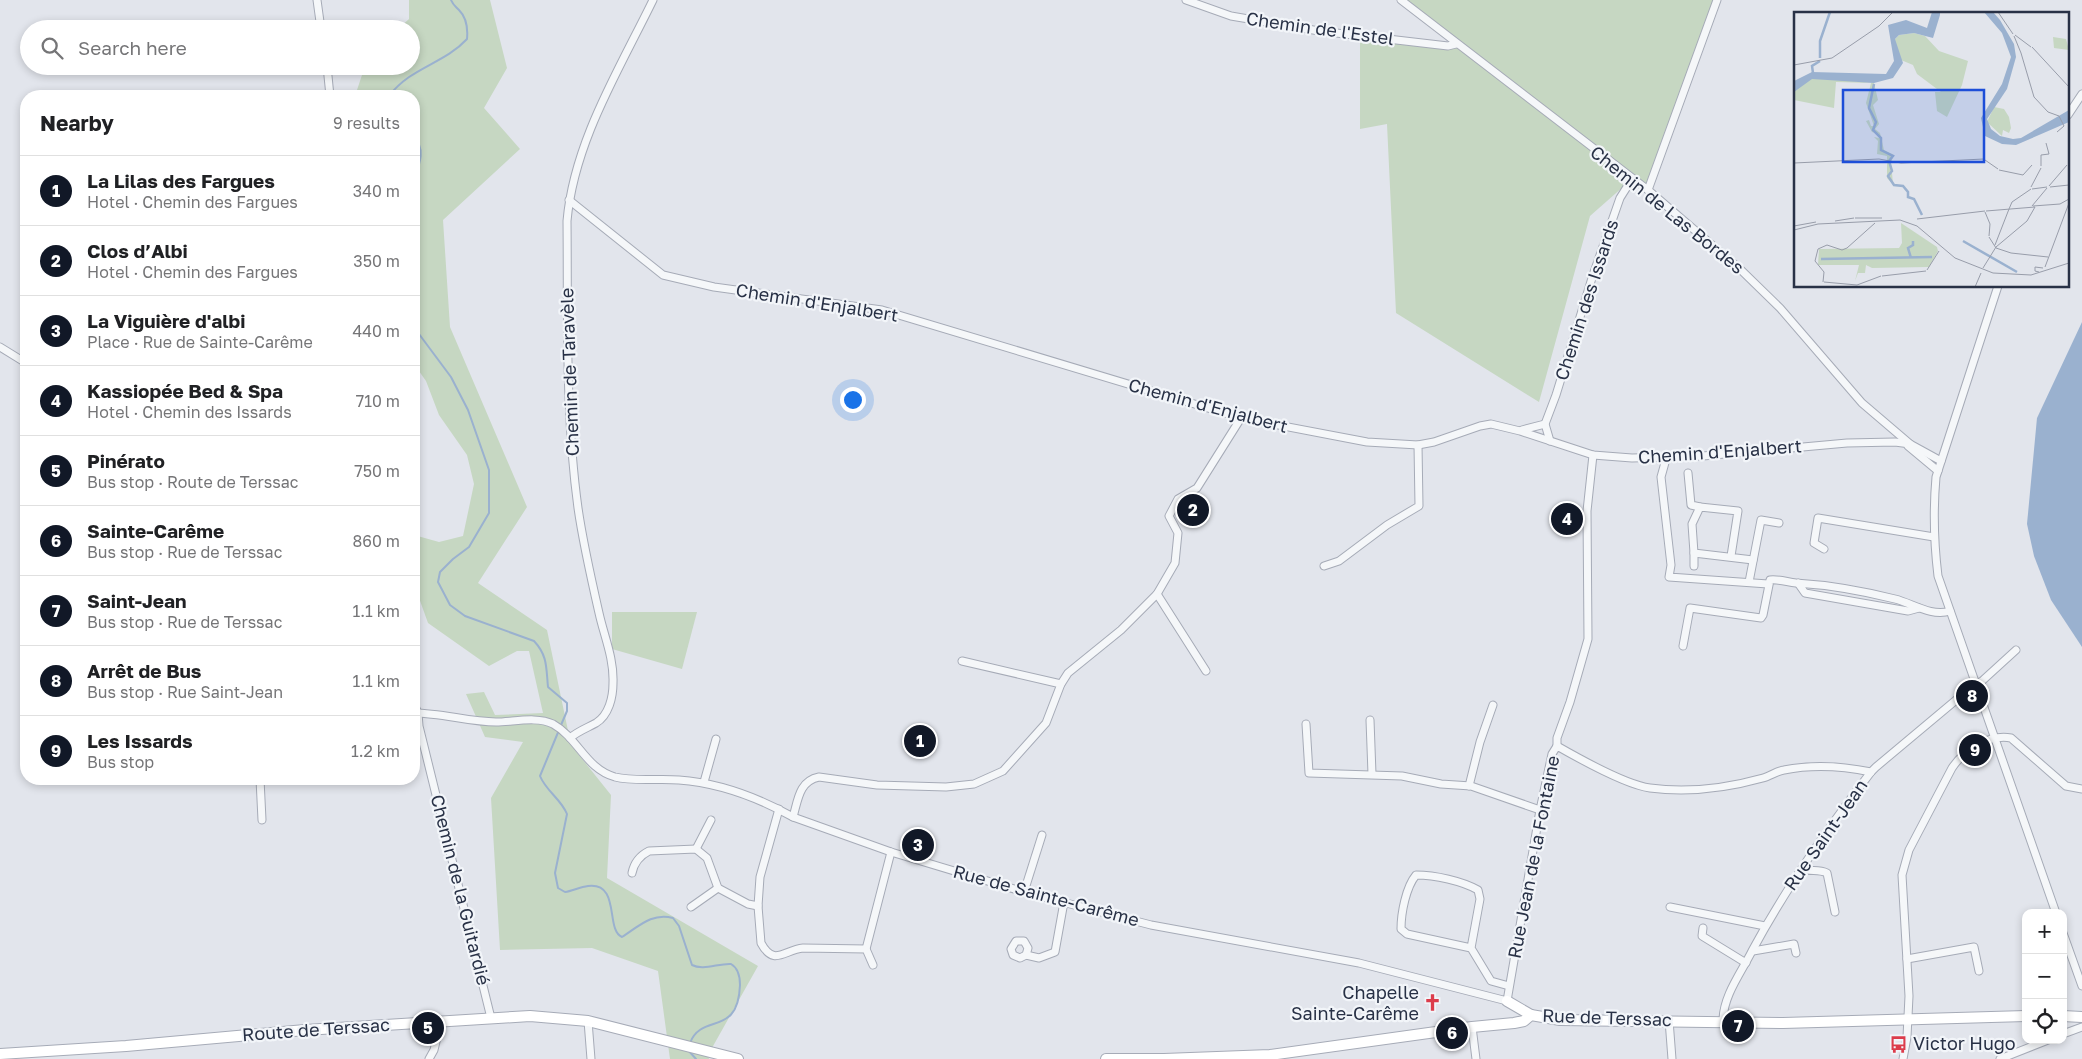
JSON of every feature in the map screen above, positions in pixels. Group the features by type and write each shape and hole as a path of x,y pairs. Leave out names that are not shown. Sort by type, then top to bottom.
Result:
{"street":[{"path":"317,0 320,20"},
{"name":"Chemin de Taravèle","path":"568,736 596,723 605,714 610,704 613,683 612,656 598,612 574,476 569,403 567,221 569,200 590,128 653,0"},
{"name":"Chemin de l'Estel","path":"1186,0 1231,16 1319,31 1448,46 1456,44"},
{"name":"Chemin de Las Bordes","path":"1401,0 1648,190 1740,269 1774,301 1862,403 1908,444"},
{"path":"1648,190 1717,0"},
{"path":"328,75 329,90"},
{"path":"2070,112 2082,94"},
{"name":"Chemin des Issards","path":"1545,424 1620,198 1632,179"},
{"name":"Chemin d'Enjalbert","path":"569,200 663,275 714,287 882,310 1241,418 1367,442 1418,445 1434,442 1491,424 1550,440 1593,455 1666,459 1847,443 1884,442 1908,444 1941,461"},
{"path":"1997,288 1938,471 1933,507 1934,538 1938,576 2055,909"},
{"path":"0,347 20,359"},
{"path":"793,817 803,785 811,778 819,777 877,785 946,787 974,784 1003,771 1046,723 1061,684 1068,673 1121,630 1157,594 1175,563 1178,533 1169,516 1178,499 1197,488 1241,418"},
{"path":"1520,431 1545,424 1550,440"},
{"path":"1908,444 1938,471"},
{"path":"1324,566 1339,561 1387,526 1419,506 1418,445"},
{"path":"1557,746 1557,738 1570,702 1588,639 1587,510 1593,455"},
{"path":"1666,459 1661,477 1671,565 1669,577 1768,584"},
{"path":"1688,473 1691,505 1738,511 1731,556"},
{"path":"1694,566 1692,524 1700,507"},
{"path":"1824,549 1814,543 1818,518 1934,538"},
{"path":"1750,582 1761,520 1779,523"},
{"path":"1694,553 1754,560"},
{"path":"1683,646 1690,608 1761,618 1770,580 1817,584 1895,599 1919,608 1940,612 1950,611"},
{"path":"1798,583 1805,593 1908,611 1919,608"},
{"path":"1157,594 1206,671"},
{"path":"1894,609 1895,599"},
{"name":"Rue Saint-Jean","path":"1723,1021 1726,1002 1765,926 1835,818 1871,772 2016,650"},
{"path":"962,662 1061,684"},
{"path":"1469,786 1480,742 1493,705"},
{"name":"Rue de Sainte-Carême","path":"420,714 480,722 549,722 568,736 599,771 617,778 704,782 740,792 793,817 891,852 1024,892 1151,925 1359,963 1507,1000"},
{"path":"1370,720 1372,774"},
{"path":"1306,724 1309,773 1402,776 1442,784 1469,786 1540,810"},
{"name":"Chemin de la Guitardié","path":"420,730 491,1018"},
{"path":"1903,1059 1908,1019 1902,875 1906,858 1959,758 1968,750 1995,738 2002,736 2011,738 2066,786 2082,789"},
{"path":"704,782 716,739"},
{"name":"Rue Jean de la Fontaine","path":"1514,1023 1512,1007 1507,1000 1509,986 1540,810 1552,754 1557,746 1629,782 1648,788 1703,788 1763,778 1783,770 1810,766 1843,766 1871,772"},
{"path":"260,785 262,820"},
{"path":"779,809 760,877 758,906 761,943 769,954 781,956 796,948 866,950"},
{"path":"696,849 711,820"},
{"path":"1024,892 1042,836"},
{"path":"632,873 634,864 642,854 649,851 696,849 706,858 718,888 748,904 758,906"},
{"path":"873,965 866,950 891,852"},
{"path":"1802,868 1808,872 1821,870 1827,873 1835,912"},
{"path":"1472,948 1407,934 1401,929 1401,920 1411,881 1416,875 1424,875 1470,886 1478,890 1480,899 1472,948 1491,981 1509,986"},
{"path":"690,907 718,888"},
{"path":"1026,955 1039,958 1055,952 1064,902"},
{"path":"1670,907 1765,926"},
{"path":"1703,928 1702,936 1746,962"},
{"path":"1753,951 1794,944 1796,953"},
{"path":"2067,944 2082,986"},
{"path":"1907,959 1974,946 1979,971"},
{"path":"1507,1000 1531,1015"},
{"name":"Rue de Terssac","path":"1106,1059 1270,1055 1514,1023 1524,1021 1531,1015 1560,1020 1783,1023 2022,1016"},
{"path":"2067,1016 2082,1017"},
{"name":"Route de Terssac","path":"0,1054 441,1021 553,1017 588,1021 738,1059"},
{"path":"1669,1020 1672,1059"},
{"path":"429,1059 434,1050 441,1021"},
{"path":"588,1021 591,1059"},
{"path":"1472,1027 1476,1059"},
{"path":"2067,1033 2082,1027"},
{"path":"2000,1059 2038,1044"}],"green space":[{"path":"409,0 490,0 507,68 484,108 520,149 443,220 450,327 527,507 478,583 547,630 571,745 611,795 607,878 758,966 708,1055 709,1059 670,1059 658,971 592,948 500,950 491,798 523,742 485,737 466,694 484,692 495,715 543,713 529,651 517,651 489,666 428,623 420,601 420,537 439,542 463,536 474,484 467,455 439,415 426,381 420,372 420,90 357,90 362,75 420,75 420,20 409,19"},
{"path":"1401,0 1717,0 1648,190 1632,179 1590,216 1539,402 1396,313 1387,124 1360,129 1360,36 1455,44"},
{"path":"612,612 697,612 682,669 612,649"}],"water":[{"path":"2082,322 2082,647 2051,600 2034,556 2027,524 2037,418"}],"waterway":[{"path":"420,70 448,54 467,39 465,20 462,13 451,0"},
{"path":"394,90 412,75"},
{"path":"420,148 420,158"},
{"path":"420,335 451,377 468,410 489,470 489,513 469,547 440,572 438,582 450,605 465,616 534,641 544,657 548,687 567,703 567,711 561,725"},
{"path":"559,730 540,776 567,814 555,873 558,888 565,892 588,886 598,887 605,891 609,899 614,926 617,933 622,937 652,919 658,917 673,918 679,926 692,965 706,967 731,964 738,973 740,979 738,1001 733,1012 719,1022 703,1028 690,1043"},
{"path":"688,1050 696,1059"}],"place":[{"name":"Clos d’Albi","path":"1193,510"},
{"name":"Kassiopée Bed & Spa","path":"1567,519"},
{"name":"Arrêt de Bus","path":"1972,696"},
{"name":"La Lilas des Fargues","path":"920,741"},
{"name":"Les Issards","path":"1975,750"},
{"name":"La Viguière d'albi","path":"918,845"},
{"name":"Chapelle Sainte-Carême","path":"1433,1003"},
{"name":"Saint-Jean","path":"1738,1026"},
{"name":"Pinérato","path":"428,1028"},
{"name":"Sainte-Carême","path":"1452,1033"},
{"name":"Victor Hugo","path":"1899,1044"}]}
